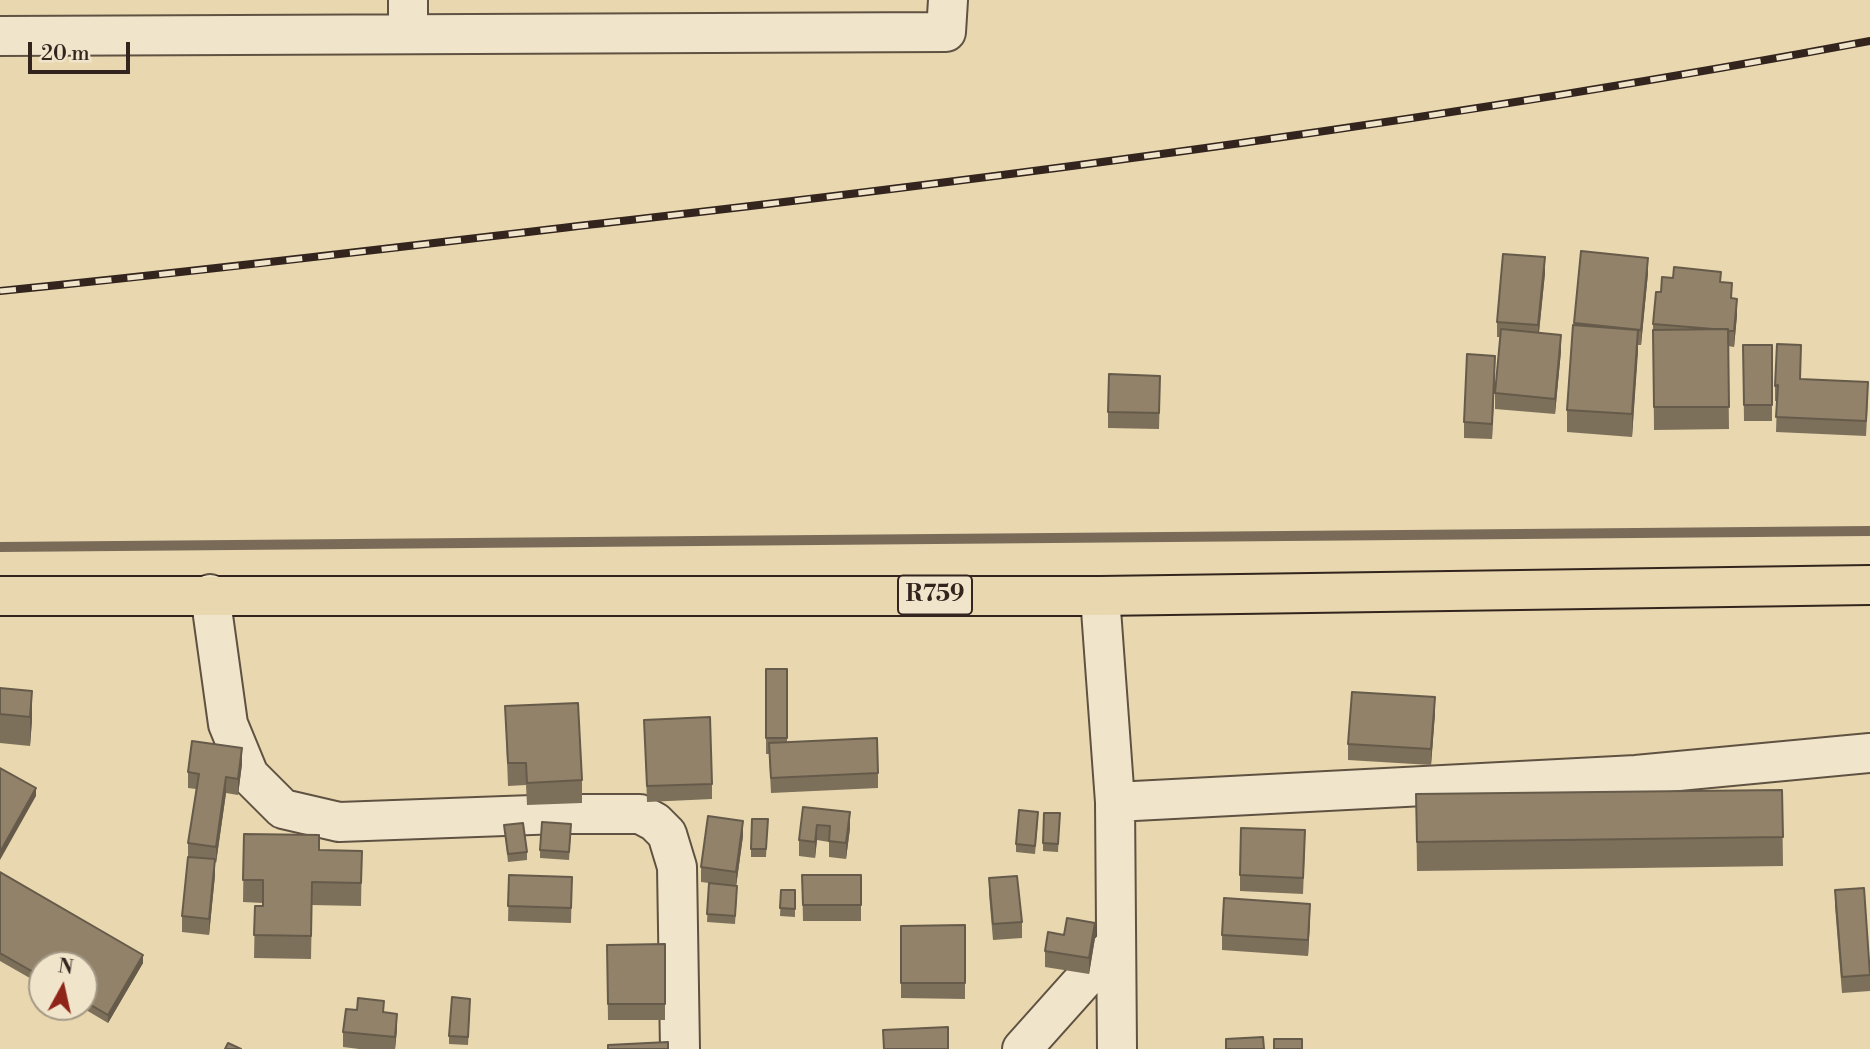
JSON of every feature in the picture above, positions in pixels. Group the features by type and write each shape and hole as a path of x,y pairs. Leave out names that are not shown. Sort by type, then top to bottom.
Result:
{"main road":[{"name":"R759","path":"0,596 1100,596 1870,585"}],"street":[{"path":"0,36 408,17 946,32 947,0"},
{"path":"210,594 228,724 249,775 283,809 339,822 560,814 640,814 655,822 667,834 677,867 680,1049"},
{"path":"1100,596 1115,802 1116,1049"},
{"path":"1115,802 1636,775 1870,753"},
{"path":"1022,1049 1114,946"}],"building":[{"path":"1581,251 1648,258 1641,330 1574,323"},
{"path":"1503,254 1545,257 1538,325 1497,322"},
{"path":"1674,267 1721,272 1720,282 1732,283 1731,298 1737,299 1734,331 1653,324 1656,292 1661,292 1662,277 1673,278"},
{"path":"1573,325 1638,330 1632,414 1567,410"},
{"path":"1501,329 1561,335 1555,399 1495,393"},
{"path":"1728,329 1729,407 1654,407 1653,330"},
{"path":"1777,344 1801,345 1800,379 1868,382 1866,421 1776,417"},
{"path":"1743,345 1772,345 1772,405 1744,405"},
{"path":"1467,354 1495,356 1492,424 1464,422"},
{"path":"1109,374 1160,376 1159,413 1108,412"},
{"path":"766,669 787,669 787,738 766,738"},
{"path":"0,688 32,691 30,717 0,714"},
{"path":"1352,692 1435,697 1431,749 1348,744"},
{"path":"578,703 582,780 527,783 526,763 508,763 505,706"},
{"path":"710,717 712,784 647,786 644,720"},
{"path":"877,738 878,773 771,778 769,743"},
{"path":"192,741 242,748 238,779 226,777 216,847 188,843 199,774 188,772"},
{"path":"0,768 36,788 0,852"},
{"path":"1782,790 1783,837 1417,842 1416,794"},
{"path":"803,807 850,812 846,843 829,841 830,826 817,825 815,842 799,840"},
{"path":"1019,810 1038,812 1035,846 1016,844"},
{"path":"1044,813 1060,813 1058,844 1043,843"},
{"path":"708,816 743,821 736,872 701,867"},
{"path":"752,819 768,819 766,849 751,849"},
{"path":"542,822 571,824 569,852 540,850"},
{"path":"523,823 527,852 508,854 504,825"},
{"path":"1241,828 1305,830 1303,878 1240,875"},
{"path":"244,834 319,835 319,850 362,851 361,883 312,882 311,936 254,935 255,906 263,906 263,880 243,880"},
{"path":"188,857 215,859 209,919 182,916"},
{"path":"0,872 143,955 108,1015 98,1009 98,951 28,951 28,969 0,953"},
{"path":"509,875 572,877 571,908 508,906"},
{"path":"802,875 861,875 861,905 803,905"},
{"path":"1017,876 1022,922 993,924 989,878"},
{"path":"709,883 737,886 735,916 707,914"},
{"path":"1864,888 1870,975 1842,977 1835,890"},
{"path":"781,890 795,890 795,909 780,908"},
{"path":"1224,898 1310,904 1308,940 1222,935"},
{"path":"1067,918 1095,923 1089,958 1045,951 1048,932 1064,935"},
{"path":"965,925 965,983 901,983 901,926"},
{"path":"665,944 665,1004 608,1004 607,945"},
{"path":"452,997 470,999 468,1037 449,1036"},
{"path":"358,998 384,1001 383,1012 397,1014 395,1037 343,1032 346,1009 357,1010"},
{"path":"948,1027 948,1049 884,1049 883,1030"},
{"path":"1263,1037 1264,1049 1226,1049 1226,1039"},
{"path":"1274,1039 1302,1039 1302,1049 1274,1049"},
{"path":"668,1042 668,1049 608,1049 608,1045"},
{"path":"228,1043 241,1049 225,1049"}],"waterway":[{"path":"0,547 1870,531"}],"railway":[{"path":"0,291 771,204 1086,164 1400,120 1870,41"}]}
